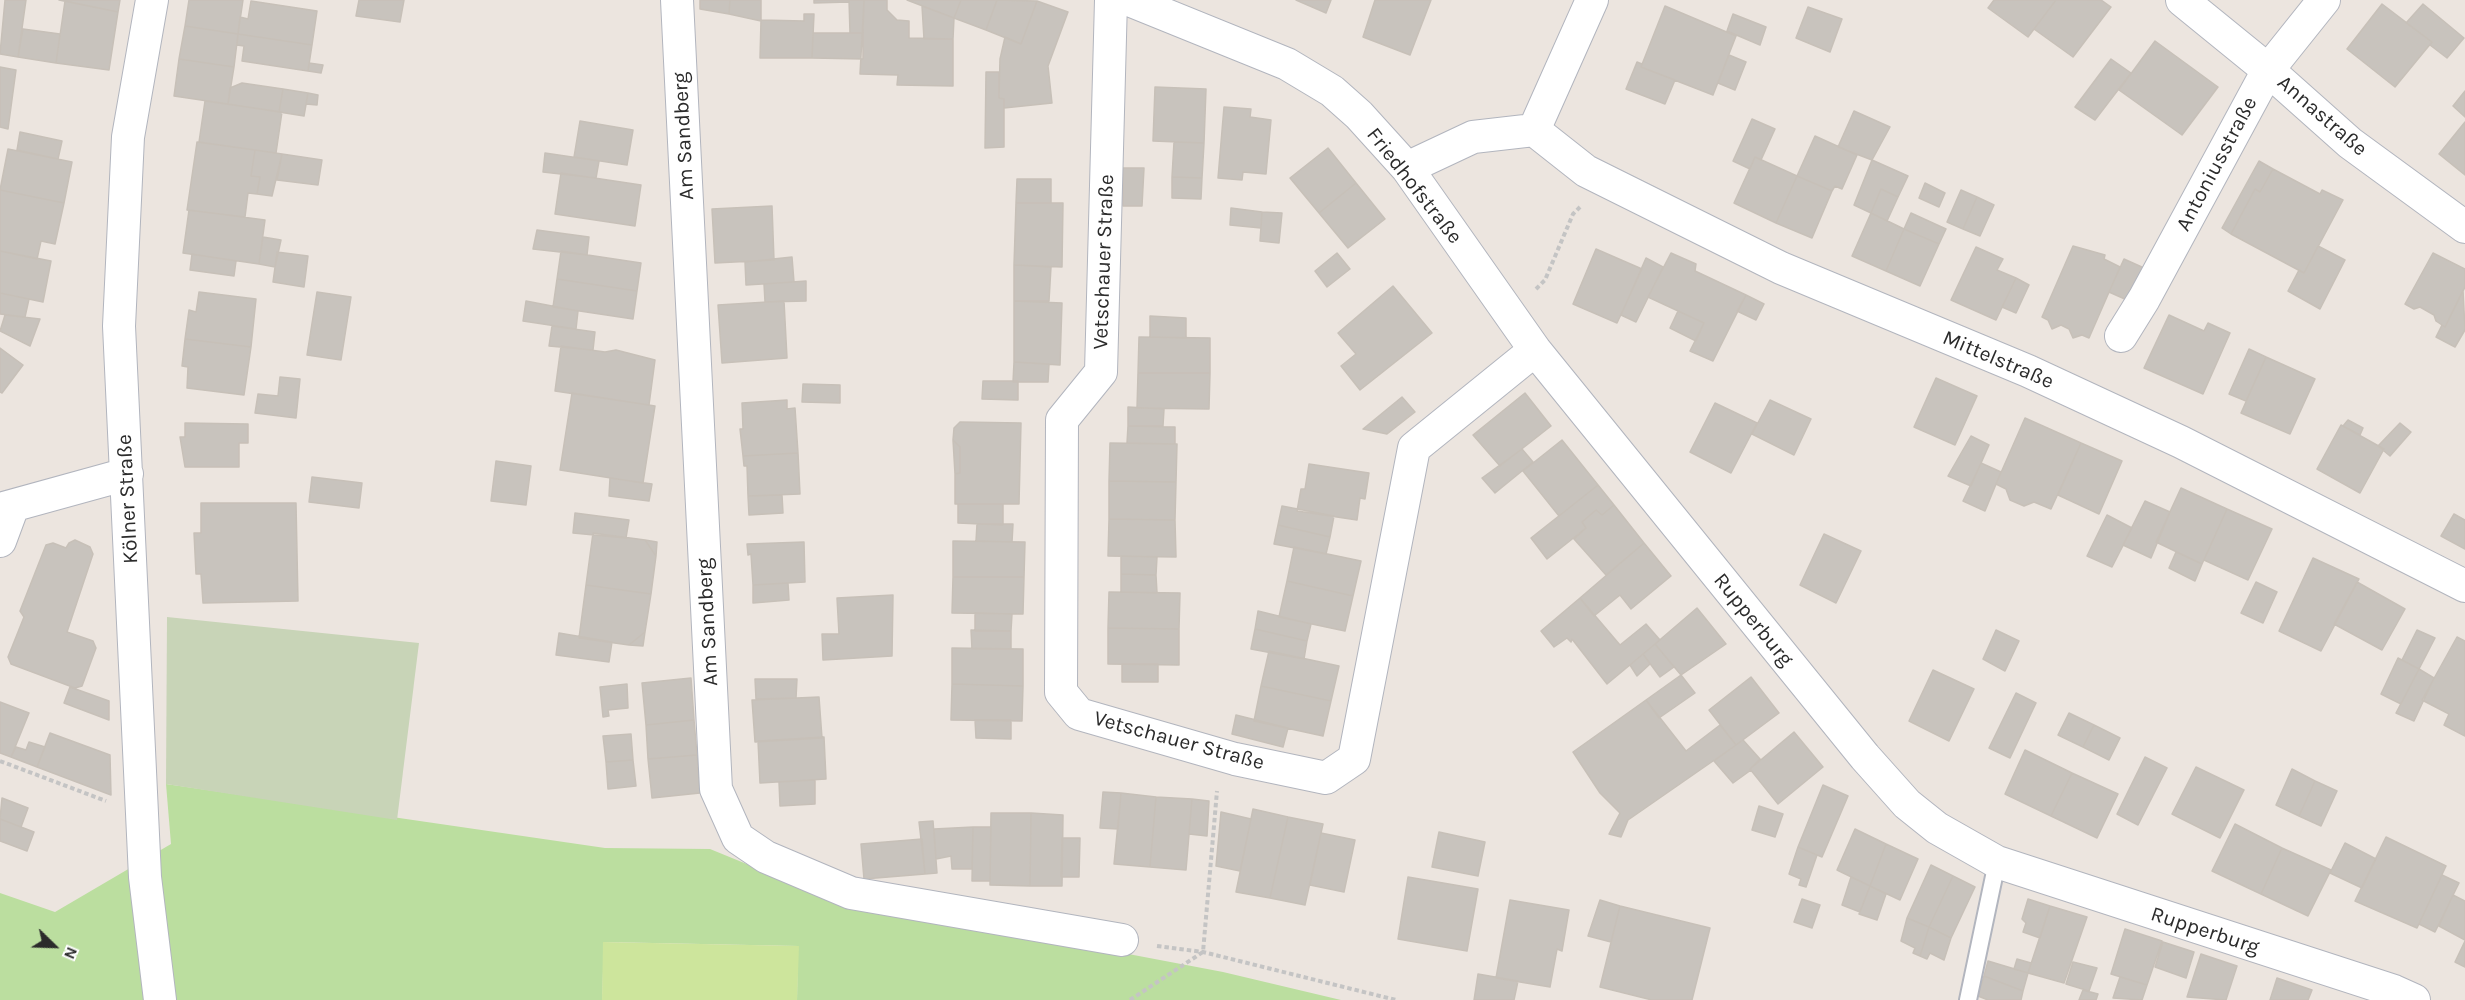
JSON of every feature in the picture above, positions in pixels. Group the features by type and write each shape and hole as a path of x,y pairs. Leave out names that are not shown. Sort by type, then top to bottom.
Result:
{"street":[{"name":"Kölner Straße","path":"152,0 128,137 119,326 146,877 160,1000"},
{"name":"Am Sandberg","path":"677,0 716,789 738,838 766,857 851,893 1122,940"},
{"name":"Vetschauer Straße","path":"1111,0 1101,372 1062,420 1061,692 1079,714 1221,754 1326,778 1354,759 1414,448 1535,350"},
{"name":"Friedhofstraße","path":"1129,0 1287,64 1332,91 1359,115 1407,168 1535,350"},
{"path":"1407,168 1473,137 1534,130 1592,0"},
{"name":"Annastraße","path":"2182,0 2268,70 2350,143 2465,226"},
{"name":"Antoniusstraße","path":"2121,336 2144,299 2268,70 2324,0"},
{"name":"Mittelstraße","path":"1534,130 1586,171 1781,268 2028,372 2181,442 2465,586"},
{"name":"Rupperburg","path":"1535,350 1746,611 1900,796 1937,828 1997,862 2394,991 2414,1000"},
{"path":"0,541 6,508 127,474"}],"lane":[{"path":"1968,1000 1997,862"}],"path":[{"path":"1508,313 1545,280 1573,214 1605,180"},
{"path":"1203,952 1221,754"},
{"path":"0,761 143,815"},
{"path":"1122,940 1203,952 1396,1000"},
{"path":"1130,1000 1203,952"}],"green space":[{"path":"167,617 419,643 397,820 166,784"},
{"path":"166,784 605,848 710,849 859,910 1102,949 1223,972 1341,1000 797,1000 798,946 604,942 602,1000 0,1000 0,893 55,912 171,844"},
{"path":"603,942 799,946 797,1000 602,1000"}],"building":[{"path":"5,0 26,0 18,57 0,54"},
{"path":"59,0 120,0 118,12"},
{"path":"189,0 243,0 238,34 185,26"},
{"path":"359,0 404,0 400,22 356,16"},
{"path":"700,0 730,0 729,14 700,9"},
{"path":"730,0 761,0 761,21 729,14"},
{"path":"814,0 849,0 849,2 814,3"},
{"path":"849,0 864,0 863,33 850,33"},
{"path":"864,0 887,0 887,10 897,20 909,21 909,38 953,39 953,86 897,85 898,75 860,74"},
{"path":"907,0 961,0 954,18"},
{"path":"961,0 997,0 986,30 954,18"},
{"path":"997,0 1037,1 1021,44 986,30"},
{"path":"1296,0 1331,0 1326,13"},
{"path":"1375,0 1431,0 1410,55 1363,37"},
{"path":"1994,0 2056,0 2028,37 1988,8"},
{"path":"2056,0 2101,0 2111,7 2073,57 2034,29"},
{"path":"65,1 118,12 109,70 56,63"},
{"path":"251,1 317,11 312,45 238,34 240,17 248,19"},
{"path":"1037,1 1068,12 1048,66 1052,103 1004,108 1004,99 999,98 1000,59 1005,37 1021,44"},
{"path":"2382,4 2432,42 2395,87 2347,49"},
{"path":"2423,4 2464,38 2447,58 2430,45 2432,42 2406,23"},
{"path":"922,6 954,18 953,39 924,39"},
{"path":"1665,6 1736,36 1713,95 1641,67"},
{"path":"1808,7 1842,19 1830,52 1796,38"},
{"path":"804,14 814,14 812,58 760,58 761,20 804,21"},
{"path":"1733,14 1766,27 1760,45 1727,31"},
{"path":"185,26 238,34 234,67 179,59"},
{"path":"23,29 60,34 56,63 18,57"},
{"path":"813,33 863,33 863,59 812,58"},
{"path":"238,34 312,45 308,71 242,61 244,46 237,45"},
{"path":"2155,41 2218,87 2182,135 2119,90"},
{"path":"1729,55 1746,62 1735,90 1718,83"},
{"path":"179,59 234,67 228,104 174,96"},
{"path":"2111,59 2131,73 2095,120 2075,107"},
{"path":"1637,62 1642,64 1641,67 1675,80 1665,104 1626,89"},
{"path":"309,63 323,65 321,73 308,71"},
{"path":"0,67 16,70 8,129 0,127"},
{"path":"986,72 999,72 999,98 1004,99 1004,147 985,148"},
{"path":"242,83 283,89 279,112 228,104 230,88"},
{"path":"1155,87 1206,89 1204,143 1153,141"},
{"path":"283,89 308,93 304,116 279,112"},
{"path":"2465,91 2465,117 2453,106"},
{"path":"308,93 318,95 317,105 306,104"},
{"path":"205,101 282,112 276,153 199,142"},
{"path":"1224,107 1251,109 1250,117 1271,120 1266,174 1243,172 1242,180 1218,178"},
{"path":"1854,111 1890,127 1872,160 1838,147"},
{"path":"1752,119 1775,129 1761,160 1755,157 1750,169 1733,161"},
{"path":"580,121 633,130 627,165 574,157"},
{"path":"2465,122 2465,175 2439,154"},
{"path":"20,132 62,141 58,159 17,150"},
{"path":"1815,136 1857,155 1842,189 1835,186 1832,191 1797,176"},
{"path":"197,142 255,150 251,176 260,177 257,194 248,193 245,217 187,210"},
{"path":"1174,142 1204,143 1202,178 1172,177"},
{"path":"1328,148 1356,183 1319,213 1290,178"},
{"path":"8,149 72,162 64,203 0,190"},
{"path":"255,150 282,154 272,196 257,194 260,177 251,176"},
{"path":"545,153 599,161 596,178 543,172"},
{"path":"282,154 322,160 318,185 277,180"},
{"path":"1755,157 1797,176 1776,223 1734,203"},
{"path":"1872,160 1908,176 1898,197 1881,189 1871,213 1854,205"},
{"path":"2259,161 2273,169 2260,192 2255,189 2231,234 2222,228"},
{"path":"1123,168 1144,168 1142,206 1123,206"},
{"path":"2273,169 2320,194 2322,190 2343,200 2304,273 2231,234 2255,189 2260,192"},
{"path":"561,173 641,185 635,226 555,214"},
{"path":"1797,176 1832,191 1812,238 1776,223"},
{"path":"1172,177 1202,178 1201,199 1172,198"},
{"path":"1017,179 1051,179 1051,203 1016,203"},
{"path":"1356,183 1385,219 1348,248 1319,213"},
{"path":"1925,183 1945,193 1939,207 1919,198"},
{"path":"1881,189 1898,197 1887,221 1871,213"},
{"path":"0,190 64,203 55,244 41,241 37,259 0,251"},
{"path":"1961,190 1977,197 1963,229 1947,222"},
{"path":"1977,197 1994,205 1980,236 1963,229"},
{"path":"1016,203 1063,203 1062,267 1014,265"},
{"path":"772,206 774,260 715,263 712,209"},
{"path":"1231,208 1262,212 1261,228 1230,225"},
{"path":"189,210 265,220 259,264 183,253"},
{"path":"1262,212 1282,213 1279,243 1260,241"},
{"path":"1871,213 1904,229 1886,271 1852,256"},
{"path":"1911,213 1946,229 1939,244 1904,229"},
{"path":"1904,229 1939,244 1920,286 1886,271"},
{"path":"537,230 589,237 587,255 533,249"},
{"path":"263,237 281,240 275,267 259,264"},
{"path":"2073,246 2105,255 2104,259 2120,267 2089,338 2082,335 2073,338 2069,329 2061,325 2052,329 2048,320 2042,317"},
{"path":"2318,246 2345,260 2320,309 2288,291 2299,270 2304,273"},
{"path":"1976,247 2003,259 1997,270 2016,278 1996,320 1951,300"},
{"path":"1596,249 1642,269 1617,323 1573,304"},
{"path":"0,251 51,261 43,302 0,293"},
{"path":"561,251 641,263 637,291 557,279"},
{"path":"277,252 308,256 304,287 273,282"},
{"path":"1337,253 1350,269 1327,287 1315,271"},
{"path":"1671,253 1696,264 1695,271 1746,295 1713,361 1690,351 1704,323 1648,297"},
{"path":"2433,253 2465,269 2465,287 2445,327 2436,321 2434,315 2420,307 2414,309 2405,304"},
{"path":"192,254 236,261 234,276 190,270"},
{"path":"792,257 794,282 746,285 745,262"},
{"path":"1646,258 1663,267 1636,322 1621,315"},
{"path":"2124,259 2144,268 2127,300 2109,292"},
{"path":"1014,265 1051,267 1049,301 1014,301"},
{"path":"2016,278 2029,285 2016,313 2002,307"},
{"path":"557,279 637,291 633,319 553,307"},
{"path":"806,281 806,301 765,302 764,284"},
{"path":"1393,286 1432,333 1360,390 1341,366 1356,354 1338,333"},
{"path":"2463,290 2465,330 2455,347 2436,337 2442,325 2445,327"},
{"path":"199,292 256,299 251,347 185,339 189,310 196,312"},
{"path":"317,292 351,297 341,360 307,355"},
{"path":"0,293 29,299 25,317 0,314"},
{"path":"1746,295 1764,304 1756,320 1737,311"},
{"path":"526,301 578,311 576,329 523,321"},
{"path":"784,301 787,358 722,363 718,305"},
{"path":"1014,301 1062,303 1060,365 1014,362"},
{"path":"1678,311 1704,323 1696,341 1670,328"},
{"path":"5,315 40,319 30,346 0,331"},
{"path":"2169,315 2204,331 2208,323 2230,333 2203,394 2144,368"},
{"path":"1150,316 1186,318 1186,338 1150,337"},
{"path":"552,326 595,332 593,350 549,346"},
{"path":"1139,337 1210,338 1210,373 1138,373"},
{"path":"185,339 251,347 244,395 187,388 188,367 182,366"},
{"path":"561,346 605,352 616,350 655,360 649,405 555,391"},
{"path":"0,348 23,365 2,393 0,392"},
{"path":"2249,349 2266,357 2246,401 2229,394"},
{"path":"2266,357 2315,379 2290,434 2241,413"},
{"path":"1014,362 1049,364 1048,382 1013,382"},
{"path":"1138,373 1210,373 1209,409 1137,408"},
{"path":"280,377 300,379 296,418 255,413 258,394 278,396"},
{"path":"1936,378 1977,396 1955,445 1914,427"},
{"path":"983,381 1018,381 1018,400 982,399"},
{"path":"803,384 840,385 840,403 802,402"},
{"path":"572,393 655,406 643,483 560,470"},
{"path":"1525,393 1551,426 1500,466 1473,435"},
{"path":"1402,397 1415,412 1387,434 1363,429"},
{"path":"787,400 787,409 795,408 798,453 743,456 740,429 743,429 742,403"},
{"path":"1770,400 1811,419 1794,455 1752,434"},
{"path":"1715,403 1757,423 1731,473 1690,452"},
{"path":"1128,407 1164,409 1163,426 1128,426"},
{"path":"2025,418 2081,443 2051,509 2034,502 2024,506 2010,500 2006,489 1996,484"},
{"path":"2348,420 2363,428 2360,435 2343,426"},
{"path":"960,422 1021,423 1019,504 955,504 955,474 960,473 960,447 953,440 954,428"},
{"path":"185,423 248,424 248,443 239,443 239,467 185,467 180,437 185,437"},
{"path":"2400,423 2411,432 2390,456 2378,446"},
{"path":"2341,425 2384,449 2360,493 2317,469"},
{"path":"1128,426 1175,427 1175,444 1127,443"},
{"path":"1971,436 1989,445 1971,486 1948,476"},
{"path":"953,440 960,447 960,473 955,474"},
{"path":"1562,440 1598,485 1559,516 1523,471"},
{"path":"1110,443 1177,444 1176,482 1109,481"},
{"path":"2081,443 2122,461 2099,514 2058,495"},
{"path":"1522,449 1533,462 1495,493 1482,478"},
{"path":"798,453 800,494 748,496 747,466 744,466 743,456"},
{"path":"496,461 531,466 526,505 491,501"},
{"path":"1981,463 2001,472 1985,511 1963,501"},
{"path":"1309,464 1369,473 1365,499 1360,498 1357,520 1297,511 1301,489 1305,489"},
{"path":"312,477 362,483 359,508 309,502"},
{"path":"610,478 652,484 649,501 609,496"},
{"path":"1109,481 1176,482 1175,520 1109,519"},
{"path":"1598,485 1614,505 1602,515 1596,510 1582,522 1586,528 1547,559 1531,538"},
{"path":"2181,488 2227,509 2202,564 2156,542"},
{"path":"782,495 783,513 749,515 748,496"},
{"path":"2145,501 2170,512 2151,558 2123,545"},
{"path":"201,503 296,503 298,601 203,603 201,574 196,574 194,533 201,533"},
{"path":"958,504 1003,504 1003,525 958,523"},
{"path":"1614,505 1644,543 1606,575 1574,539 1586,528 1582,522 1596,510 1602,515"},
{"path":"1282,506 1334,516 1330,537 1278,525"},
{"path":"2227,509 2272,529 2248,580 2204,560"},
{"path":"575,513 629,520 626,538 573,533"},
{"path":"2454,514 2465,520 2465,549 2441,536"},
{"path":"2107,515 2132,528 2112,567 2087,556"},
{"path":"1109,519 1175,520 1176,557 1108,556"},
{"path":"977,524 1013,524 1012,542 976,541"},
{"path":"1278,525 1330,537 1326,554 1274,544"},
{"path":"593,533 645,540 656,556 651,594 586,585"},
{"path":"1824,534 1861,551 1836,603 1800,585"},
{"path":"75,540 90,547 93,554 67,632 93,641 96,648 82,686 75,688 11,664 8,657 24,617 20,611 46,545 53,543 66,548"},
{"path":"645,540 657,542 656,556"},
{"path":"953,541 1025,542 1024,577 953,577"},
{"path":"804,542 805,582 753,585 751,554 748,555 747,544"},
{"path":"1644,543 1671,576 1631,609 1620,595 1594,616 1580,598"},
{"path":"1294,547 1361,561 1353,596 1287,581"},
{"path":"2176,552 2202,564 2195,581 2169,568"},
{"path":"1121,556 1157,557 1156,575 1121,574"},
{"path":"2313,558 2359,579 2321,651 2279,631"},
{"path":"1121,574 1156,575 1157,593 1121,592"},
{"path":"953,577 1024,577 1023,614 952,613"},
{"path":"1287,581 1353,596 1345,631 1279,617"},
{"path":"2256,582 2277,592 2263,623 2241,613"},
{"path":"2357,582 2405,609 2382,650 2334,624"},
{"path":"788,583 789,600 753,603 753,585"},
{"path":"586,585 651,594 645,632 629,645 579,638"},
{"path":"1109,592 1180,593 1179,629 1108,628"},
{"path":"893,595 892,656 823,660 822,634 839,634 837,598"},
{"path":"1580,598 1620,645 1646,624 1660,640 1607,684 1572,639 1571,642 1567,638 1554,647 1541,631"},
{"path":"1697,608 1726,644 1681,675 1655,644"},
{"path":"1258,611 1311,624 1307,641 1255,629"},
{"path":"975,613 1012,614 1011,631 975,631"},
{"path":"1108,628 1179,629 1179,665 1108,664"},
{"path":"1255,629 1307,641 1304,659 1251,649"},
{"path":"971,630 1011,631 1011,649 972,649"},
{"path":"1996,630 2019,641 2005,671 1983,659"},
{"path":"2417,630 2435,638 2419,669 2402,660"},
{"path":"645,632 643,646 629,645"},
{"path":"559,633 612,642 609,662 556,655"},
{"path":"2457,637 2465,641 2465,736 2444,725 2449,714 2422,700"},
{"path":"1655,644 1674,667 1660,677 1643,654"},
{"path":"952,648 1023,649 1023,686 952,684"},
{"path":"1269,651 1339,666 1331,701 1261,686"},
{"path":"1643,654 1650,664 1637,676 1630,665"},
{"path":"2398,658 2419,669 2401,704 2381,694"},
{"path":"1122,664 1158,664 1158,682 1122,682"},
{"path":"2419,669 2434,678 2414,721 2396,713"},
{"path":"1933,670 1974,689 1949,741 1909,721"},
{"path":"1681,675 1695,693 1659,718 1646,700"},
{"path":"1751,677 1779,713 1736,745 1709,710"},
{"path":"691,678 694,720 646,725 642,683"},
{"path":"755,679 797,679 796,698 756,699"},
{"path":"627,684 628,708 608,710 609,716 603,717 600,687"},
{"path":"952,684 1023,686 1022,721 951,720"},
{"path":"1261,686 1331,701 1323,736 1254,721"},
{"path":"70,687 109,701 109,720 64,703"},
{"path":"2016,693 2036,703 2010,758 1989,748"},
{"path":"819,697 822,738 755,742 752,700"},
{"path":"1646,700 1686,751 1720,725 1736,745 1628,820 1621,837 1609,834 1620,813 1600,793 1573,752"},
{"path":"0,702 29,713 11,757 0,753"},
{"path":"2069,713 2094,725 2083,747 2058,735"},
{"path":"1236,715 1288,728 1283,747 1232,734"},
{"path":"694,720 697,755 648,759 646,725"},
{"path":"975,720 1011,720 1011,739 976,738"},
{"path":"2094,725 2120,738 2109,760 2083,747"},
{"path":"1794,732 1823,767 1778,804 1750,769"},
{"path":"50,733 110,755 111,795 37,767"},
{"path":"631,734 633,760 606,762 603,736"},
{"path":"824,737 826,779 760,783 758,741"},
{"path":"1743,740 1760,759 1751,770 1733,783 1714,761"},
{"path":"29,742 45,747 37,767 11,757 16,747 26,750"},
{"path":"2025,750 2072,773 2051,816 2005,794"},
{"path":"697,755 700,793 652,798 648,759"},
{"path":"2145,757 2167,768 2138,825 2117,814"},
{"path":"633,760 636,786 608,789 606,762"},
{"path":"2196,767 2244,790 2220,838 2172,814"},
{"path":"2292,769 2315,781 2299,816 2276,805"},
{"path":"2072,773 2118,794 2097,838 2051,816"},
{"path":"815,780 815,804 780,806 779,782"},
{"path":"2315,781 2337,791 2321,826 2299,816"},
{"path":"1823,785 1848,796 1822,857 1798,847"},
{"path":"1103,792 1121,793 1118,829 1100,828"},
{"path":"1121,793 1156,797 1150,867 1114,864"},
{"path":"1156,797 1192,799 1186,870 1150,867"},
{"path":"2,798 28,808 21,827 0,819"},
{"path":"1192,799 1209,801 1207,836 1189,834"},
{"path":"1759,806 1783,814 1775,837 1752,830"},
{"path":"1253,809 1288,817 1270,898 1236,892"},
{"path":"1221,812 1251,819 1240,871 1216,866"},
{"path":"991,813 1031,813 1030,886 990,885"},
{"path":"1031,813 1063,815 1062,886 1030,886"},
{"path":"1288,817 1323,824 1305,905 1270,898"},
{"path":"0,819 34,832 27,851 0,841"},
{"path":"933,821 937,873 925,874 919,822"},
{"path":"2235,824 2282,848 2261,894 2212,871"},
{"path":"973,827 991,827 990,881 972,881"},
{"path":"973,827 972,869 952,869 951,856 936,859 934,829"},
{"path":"1855,829 1886,844 1870,886 1837,870"},
{"path":"1439,832 1485,842 1478,876 1432,867"},
{"path":"1321,833 1355,840 1344,892 1310,885"},
{"path":"2386,837 2446,866 2417,928 2355,901"},
{"path":"1062,838 1080,838 1079,877 1061,877"},
{"path":"922,839 925,874 864,879 861,844"},
{"path":"2345,843 2376,859 2362,888 2330,873"},
{"path":"1886,844 1918,859 1900,900 1870,886"},
{"path":"1798,847 1817,855 1806,887 1799,885 1801,879 1789,874"},
{"path":"2282,848 2331,870 2308,916 2261,894"},
{"path":"1931,865 1953,876 1929,927 1907,918"},
{"path":"2442,875 2459,883 2435,932 2419,924"},
{"path":"1953,876 1975,887 1951,938 1929,927"},
{"path":"1408,877 1478,889 1467,951 1398,939"},
{"path":"1851,877 1870,886 1860,912 1842,905"},
{"path":"1870,886 1886,894 1877,920 1859,914"},
{"path":"2453,895 2465,901 2465,940 2439,926"},
{"path":"1802,899 1820,905 1812,928 1794,922"},
{"path":"2028,899 2050,906 2040,938 2023,932 2026,923 2022,919"},
{"path":"1510,900 1569,910 1562,951 1557,949 1550,987 1496,978"},
{"path":"1600,900 1620,906 1611,942 1588,936"},
{"path":"1620,906 1710,928 1692,1000 1652,1000 1600,987"},
{"path":"2050,906 2087,917 2064,983 2028,973"},
{"path":"1907,918 1929,927 1920,956 1913,953 1915,948 1901,941"},
{"path":"1929,927 1951,938 1944,960 1930,953 1927,959 1920,956"},
{"path":"2125,929 2162,941 2147,985 2111,974"},
{"path":"2465,941 2465,967 2455,962"},
{"path":"2163,942 2194,952 2186,978 2155,967"},
{"path":"2201,954 2237,966 2226,1000 2187,997"},
{"path":"2017,959 2031,963 2028,973 2014,969"},
{"path":"1988,961 2028,973 2023,991 1984,976"},
{"path":"2073,962 2097,968 2089,991 2066,984"},
{"path":"1478,974 1518,981 1514,1000 1474,1000"},
{"path":"1984,976 2023,991 2021,1000 1988,1000 1978,996"},
{"path":"2120,977 2147,985 2142,1000 2113,998"},
{"path":"2277,978 2312,990 2308,1000 2270,1000"},
{"path":"2083,990 2098,994 2096,1000 2079,1000"}]}
